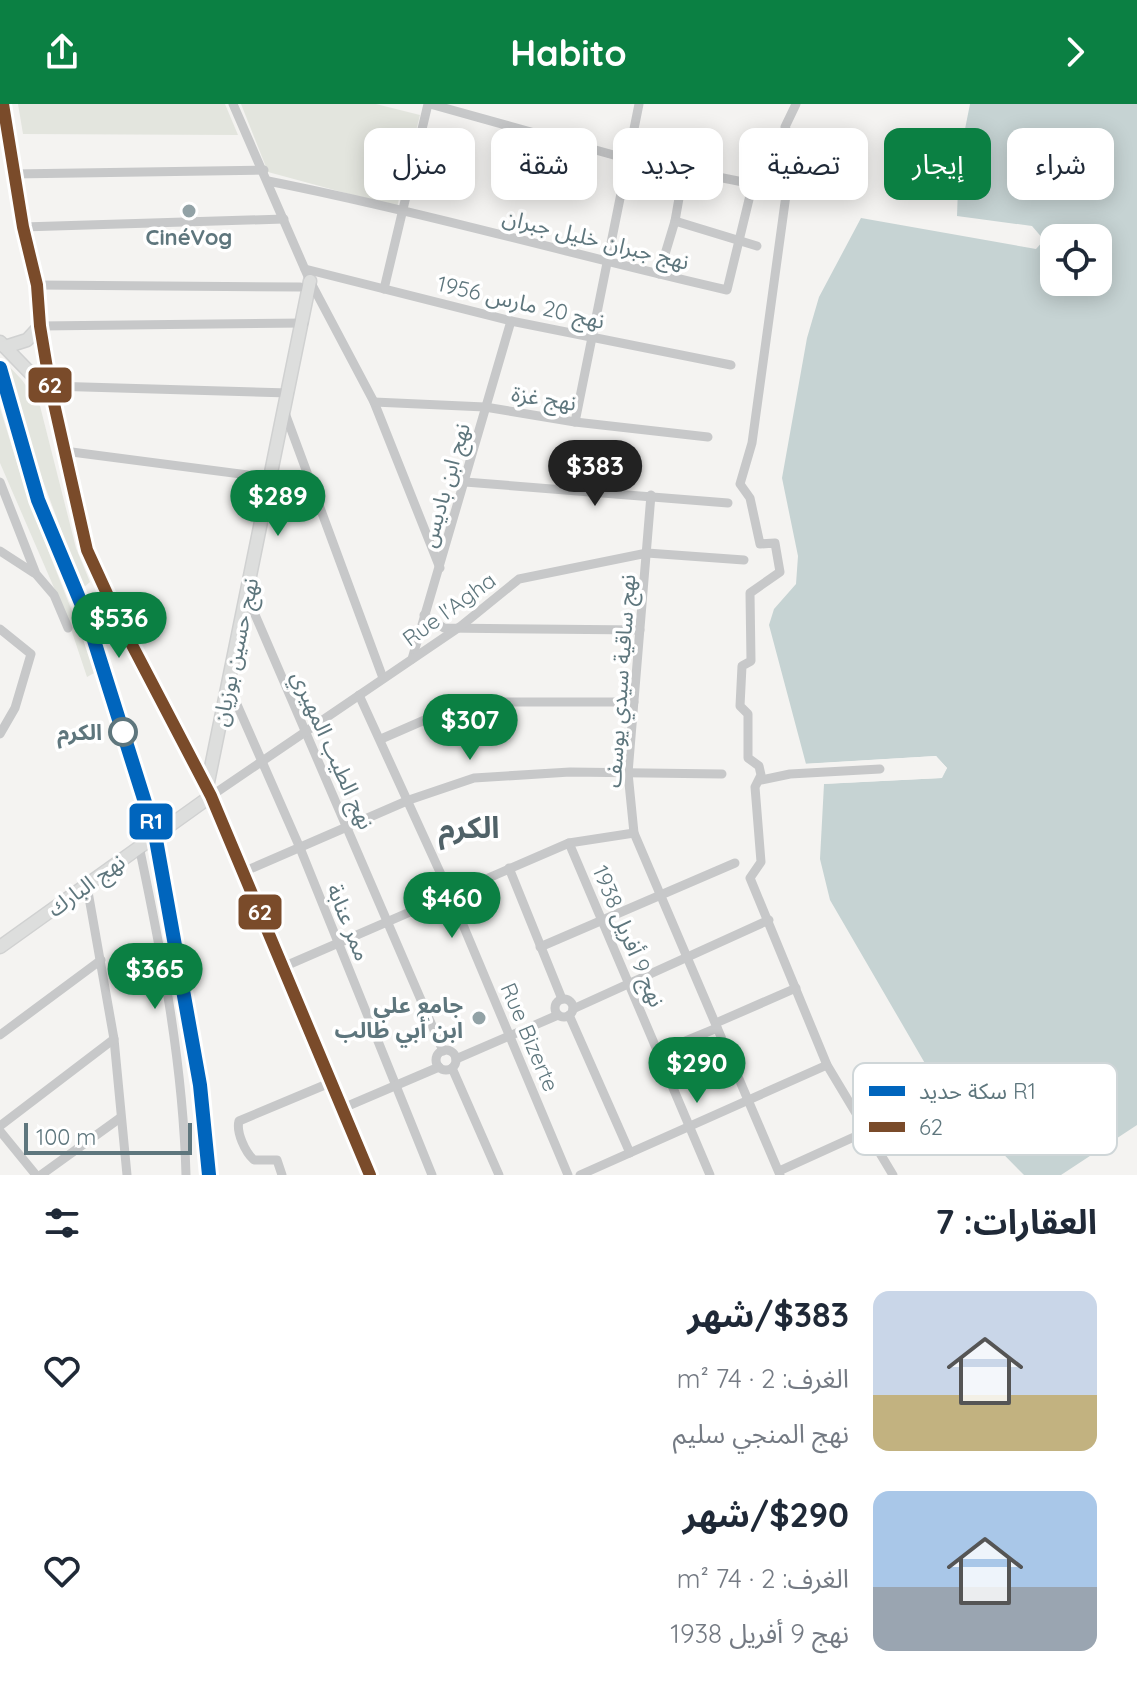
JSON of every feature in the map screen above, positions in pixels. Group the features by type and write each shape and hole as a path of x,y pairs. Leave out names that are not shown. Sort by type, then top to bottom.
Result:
{"main road":[{"path":"3,104 13,174 37,285 50,386 87,550 120,622 209,792 370,1175"},
{"name":"نهج حسين بوزيان","path":"209,792 228,684 304,323 305,279"},
{"path":"2,345 27,340 40,326"},
{"path":"2,345 35,378 54,406"},
{"name":"نهج البارك","path":"0,947 87,886 209,792"}],"street":[{"path":"233,104 264,170 305,279 374,402 440,568"},
{"path":"384,289 429,104 613,155"},
{"path":"634,128 639,104"},
{"path":"761,780 760,768 748,757 748,714 740,706 742,666 751,661 750,593 780,572 775,543 760,544 750,498 740,484 752,443 793,144 785,127 796,104"},
{"path":"13,174 264,170"},
{"path":"723,178 758,185 740,240"},
{"name":"نهج جبران خليل جبران","path":"268,181 403,208 607,263 727,290 740,240"},
{"path":"575,422 620,200"},
{"path":"659,274 679,200"},
{"path":"23,227 284,219"},
{"path":"675,221 757,246"},
{"name":"نهج 20 مارس 1956","path":"37,285 305,279 384,289 511,321 731,365"},
{"name":"نهج ابن باديس","path":"412,659 511,321"},
{"path":"40,326 304,323"},
{"path":"50,386 289,393"},
{"name":"نهج غزة","path":"374,402 485,407 575,422 708,437"},
{"path":"285,413 383,678"},
{"path":"64,451 272,478"},
{"path":"0,482 36,574"},
{"path":"465,482 728,503"},
{"name":"نهج ساقية سيدي يوسف","path":"651,495 628,773 634,833 780,1173"},
{"path":"0,551 36,574 54,595 68,628"},
{"name":"Rue l'Agha","path":"209,792 261,761 461,626 519,579 647,553 744,560"},
{"name":"نهج الطيب المهيري","path":"247,596 443,1051"},
{"path":"424,615 440,627 640,630"},
{"path":"0,629 31,654 15,708 0,734"},
{"name":"ممر عنابة","path":"228,684 300,848 432,1175"},
{"name":"Rue Bizerte","path":"359,695 450,894 568,1175"},
{"path":"381,739 466,702 634,702"},
{"path":"853,1111 827,1065 750,878 762,859 755,787 761,780 790,774 880,769"},
{"path":"243,872 409,800 474,778 628,773 722,774"},
{"path":"283,967 569,843 634,833"},
{"name":"نهج 9 أفريل 1938","path":"569,843 710,1175"},
{"path":"139,846 168,985 186,1141 186,1175"},
{"path":"540,947 735,863"},
{"path":"509,868 562,999"},
{"path":"87,886 114,1039 127,1175"},
{"path":"343,1108 439,1067 454,1064 509,1036 567,1013 769,920"},
{"path":"0,1035 101,960"},
{"path":"659,1052 796,988"},
{"path":"562,999 555,1006 567,1013 630,1153"},
{"path":"562,999 570,1001 567,1013"},
{"path":"114,1039 0,1128 38,1175 120,1118"},
{"path":"439,1067 436,1058 443,1051 452,1052 454,1064 499,1175"},
{"path":"580,1175 827,1065"},
{"path":"282,1175 277,1160 254,1160 249,1156 238,1129 239,1121 332,1082"},
{"path":"780,1173 853,1138"},
{"path":"880,1155 893,1175"}],"shaded area":[{"path":"18,104 225,104 238,135 23,134"},
{"path":"241,104 376,104 420,115 417,128 364,128 364,198 268,172"},
{"path":"970,104 1137,104 1137,1125 1117,1138 1117,1063 925,1063 830,900 820,859 824,784 941,778 947,768 936,756 806,764 769,625 774,609 796,584 798,556 782,478 807,338 819,297 861,218 1036,249 1040,244 1040,296 1112,296 1112,224 1040,224 1040,235 1032,226 957,216 958,200 991,200 991,128 965,128"},
{"path":"371,200 399,200 397,207"},
{"path":"5,362 40,406 76,548 90,582 83,588 19,417"},
{"path":"0,408 29,502 96,672 87,677 68,620 0,463"},
{"path":"1004,1155 1091,1155 1061,1175 1024,1175"}],"pier":[{"path":"936,756 947,768 942,778 820,784 824,780 939,775 942,768 935,760 806,768 801,764"}],"rail line":[{"name":"R1","path":"0,368 38,500 86,615 155,834 200,1085 209,1175"}],"transit line":[{"name":"62","path":"3,104 23,227 37,285 50,386 87,550 120,622 211,796 370,1175"}],"place":[{"name":"CinéVog","path":"189,211"},
{"name":"الكرم","path":"123,732"},
{"name":"جامع علي ابن أبي طالب","path":"479,1018"}],"district":[{"name":"الكرم","path":"469,828"}]}
